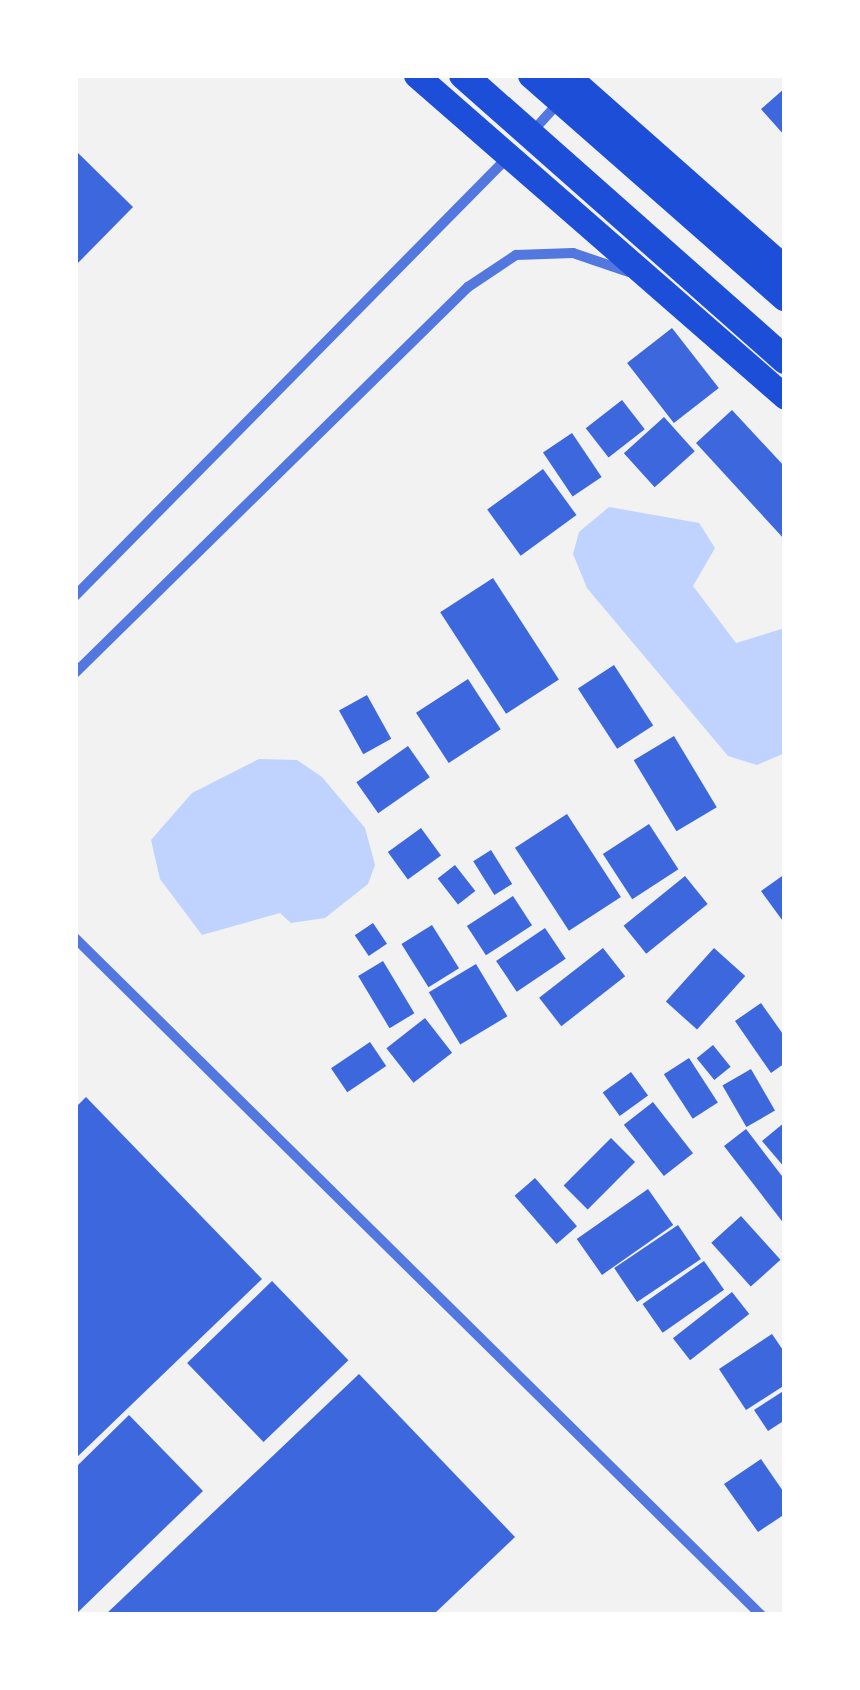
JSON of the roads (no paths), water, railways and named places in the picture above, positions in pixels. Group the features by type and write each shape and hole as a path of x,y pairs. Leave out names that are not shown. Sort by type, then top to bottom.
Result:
{"highway":[{"path":"463,75 785,360"},
{"path":"532,75 785,297"}],"main road":[{"path":"416,75 508,158 658,282 785,397"},
{"path":"572,79 785,268"}],"street":[{"path":"75,596 508,158 572,79"},
{"path":"75,673 500,266 516,255 573,253 658,282"},
{"path":"75,938 761,1615"}],"water":[{"path":"609,507 699,523 715,548 693,586 736,643 785,628 785,753 757,765 728,756 587,588 573,554 579,532"},
{"path":"259,759 297,760 322,777 365,828 375,865 368,884 325,918 291,923 280,913 202,935 160,879 151,840 192,793"}]}
